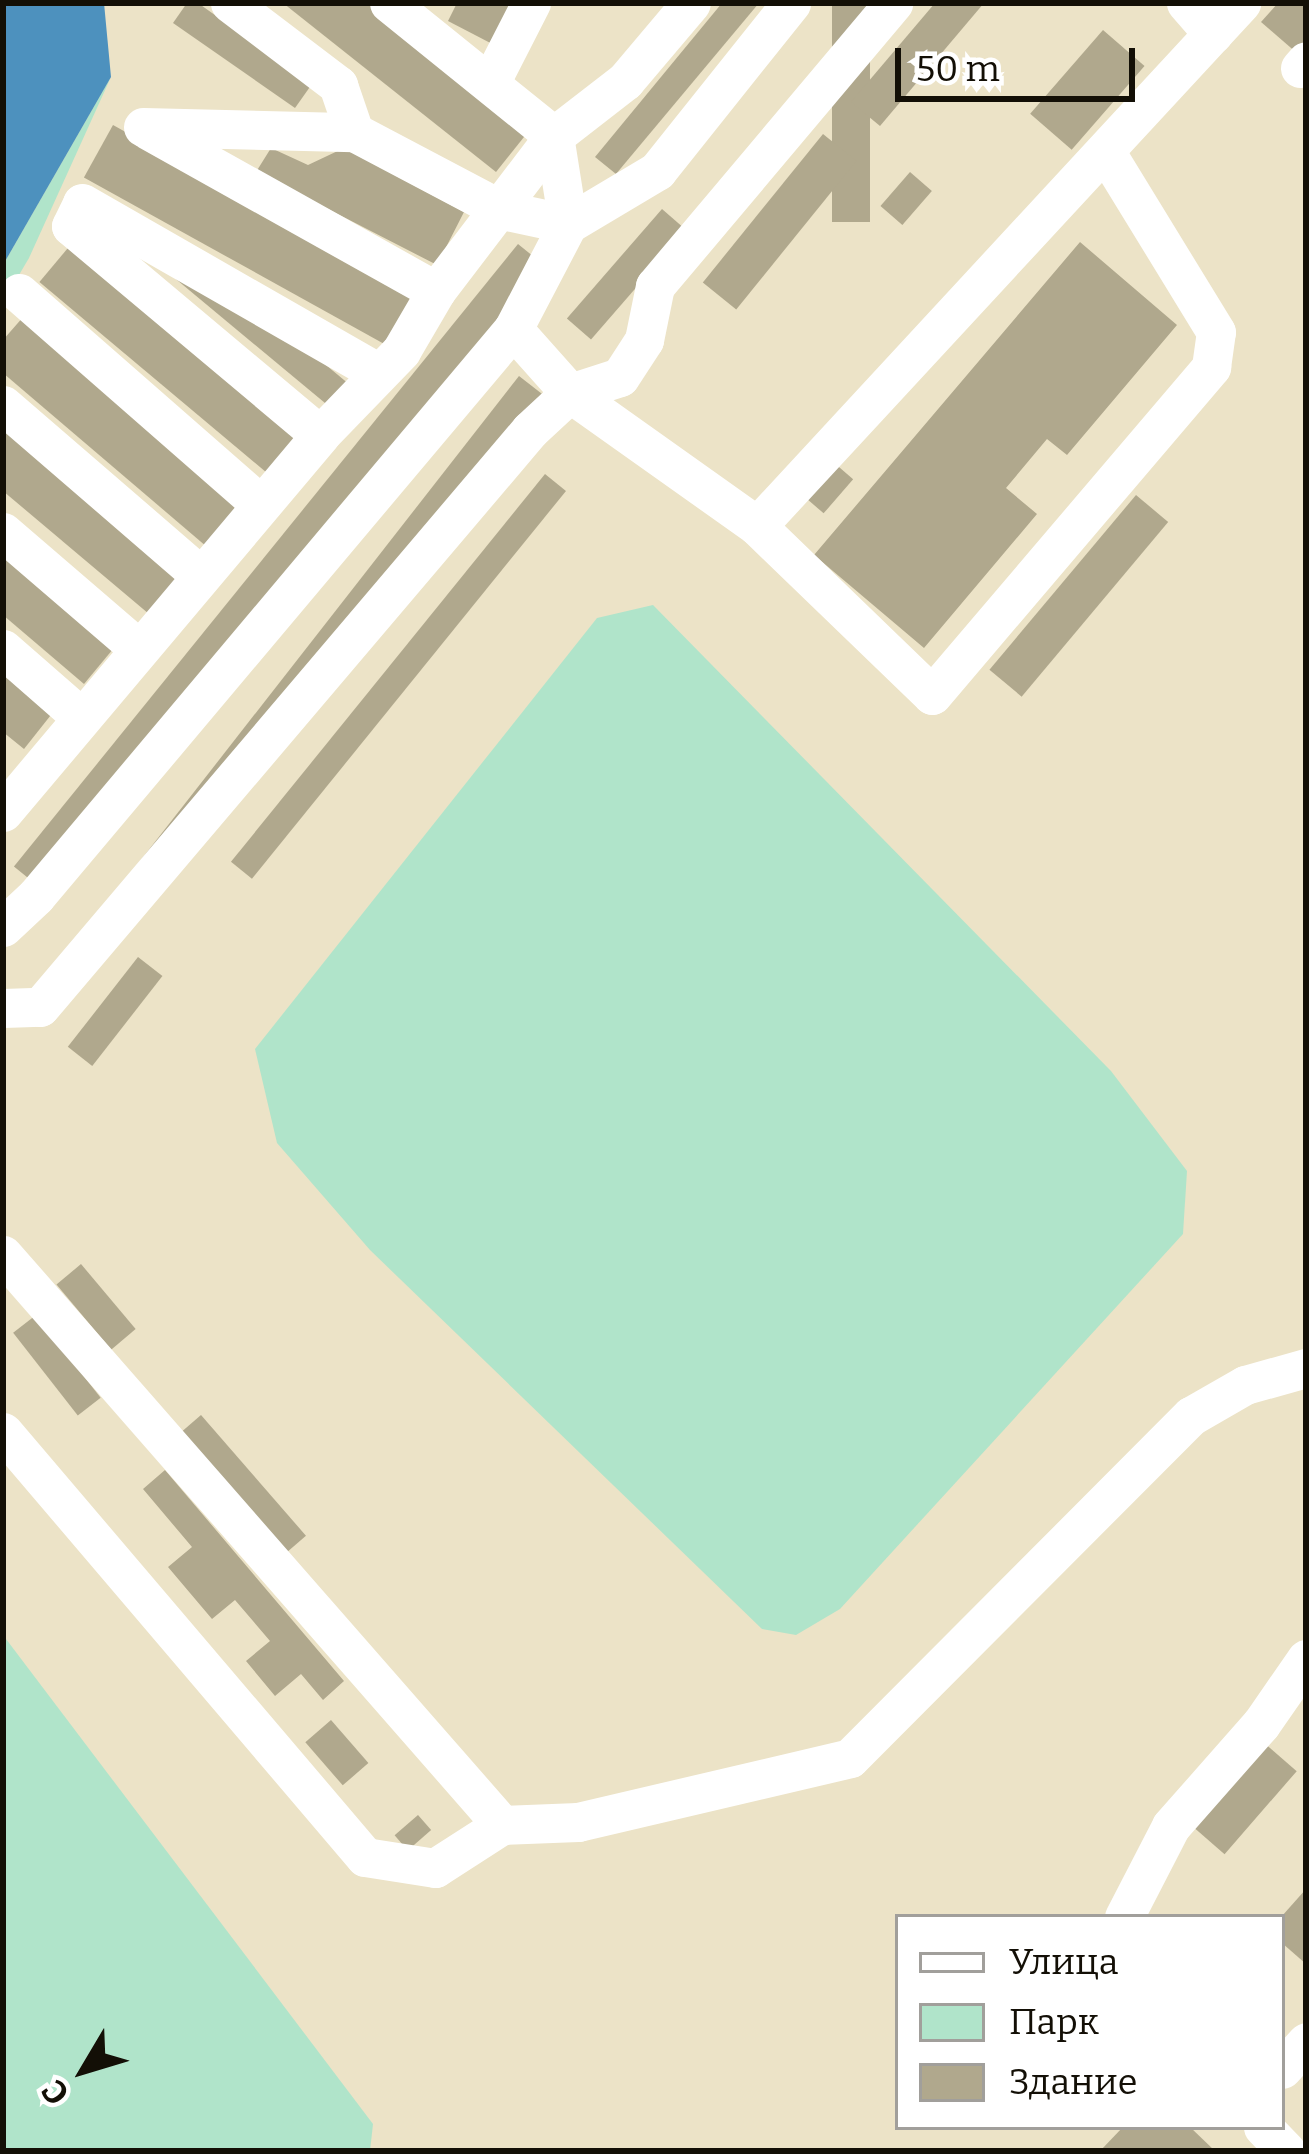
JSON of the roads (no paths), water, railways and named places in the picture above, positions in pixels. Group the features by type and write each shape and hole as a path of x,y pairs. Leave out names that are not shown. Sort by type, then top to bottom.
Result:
{"lane":[{"path":"230,3 338,85 354,132"},
{"path":"491,81 531,3"},
{"path":"10,789 81,717 260,504 401,351 436,291 554,136 625,81 691,3"},
{"path":"3,927 36,896 513,329 568,224 657,172 790,3"},
{"path":"3,1008 40,1007 530,430 570,392 620,377 644,340 655,286 893,3"},
{"path":"1186,3 1213,34"},
{"path":"757,526 1241,3"},
{"path":"410,11 554,136 568,224"},
{"path":"436,291 142,127 354,132 502,210 568,224"},
{"path":"513,329 570,392 757,526 932,694 1211,367 1216,332 1105,151"},
{"path":"320,436 71,226 82,203 379,374"},
{"path":"19,293 260,504"},
{"path":"3,404 200,575"},
{"path":"3,532 139,649"},
{"path":"3,650 81,717"},
{"path":"3,1255 502,1825"},
{"path":"3,1432 364,1857 435,1868 502,1825 578,1822 850,1758 1191,1416 1245,1385 1306,1368"},
{"path":"1126,1914 1171,1826 1261,1724 1306,1659"},
{"path":"1285,2066 1306,2042"}],"water":[{"path":"3,3 104,3 111,77 3,265"}]}
